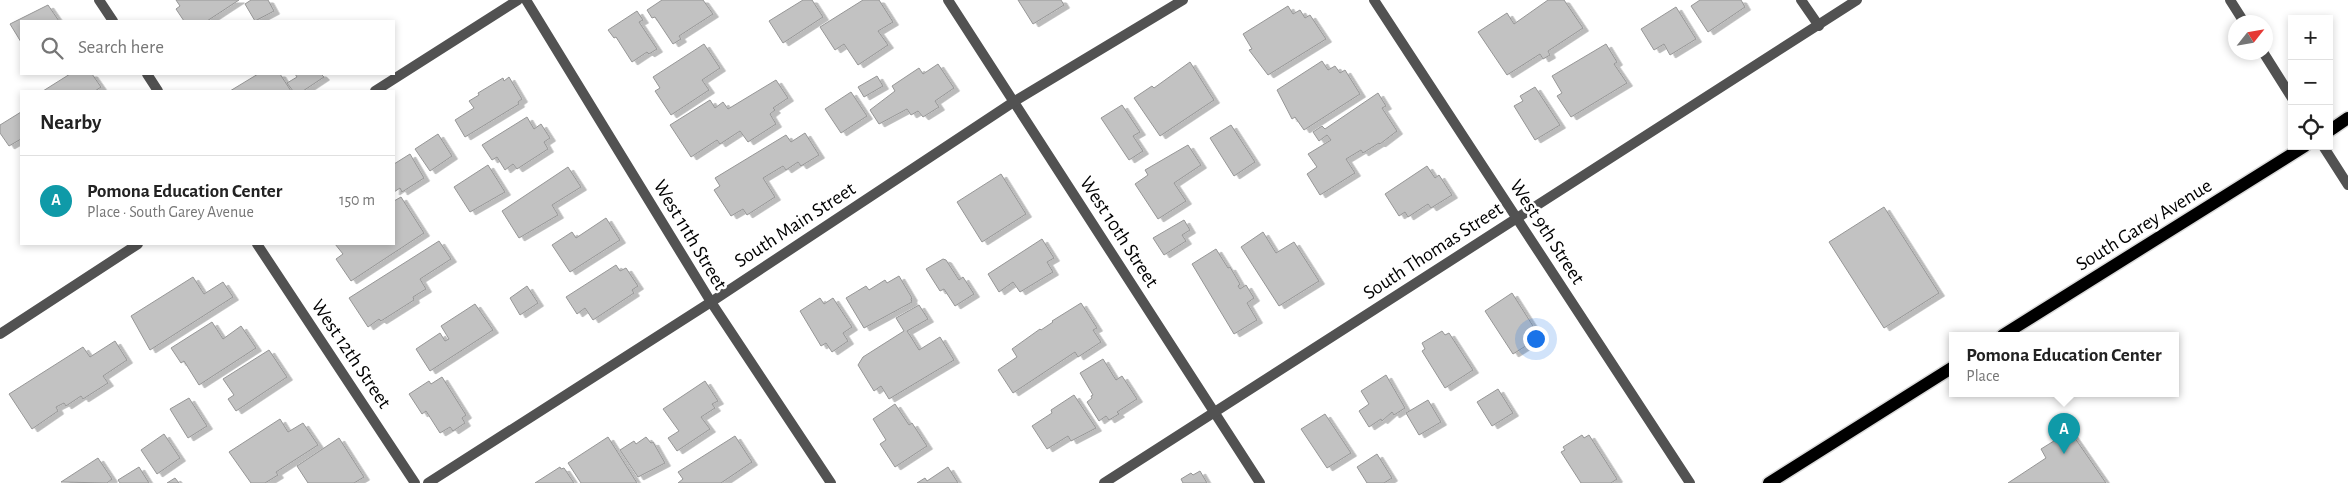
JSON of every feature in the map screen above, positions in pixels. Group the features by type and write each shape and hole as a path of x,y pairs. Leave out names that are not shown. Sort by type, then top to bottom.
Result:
{"main road":[{"path":"2333,127 2348,118"},
{"name":"South Garey Avenue","path":"2009,332 2299,150"},
{"path":"1770,483 1949,370"}],"street":[{"path":"100,0 112,20"},
{"path":"377,90 518,0"},
{"name":"West 11th Street","path":"526,0 711,302 831,483"},
{"name":"West 10th Street","path":"948,0 1260,483"},
{"name":"South Main Street","path":"428,483 711,302 1015,101 1183,0"},
{"name":"West 9th Street","path":"1374,0 1690,483"},
{"path":"1801,0 1819,26"},
{"name":"South Thomas Street","path":"1104,483 1858,0"},
{"path":"2230,0 2240,15"},
{"path":"2268,60 2288,92"},
{"path":"148,75 157,90"},
{"path":"2325,150 2348,185"},
{"path":"0,334 136,245"},
{"name":"West 12th Street","path":"258,245 416,483"}],"building":[{"path":"176,0 239,0 209,20 183,20 176,9 180,6"},
{"path":"251,0 268,0 274,11 254,20 245,4"},
{"path":"662,0 703,0 713,14 679,36 681,39 673,44 655,17 652,18 647,10"},
{"path":"803,0 812,0 823,17 783,43 769,21"},
{"path":"863,0 879,0 893,22 878,31 888,45 858,65 844,44 835,50 820,27"},
{"path":"1018,0 1061,0 1064,5 1033,24"},
{"path":"1548,0 1564,0 1583,28 1548,51 1550,55 1543,59 1540,54 1507,75 1478,32 1507,13 1514,24"},
{"path":"1700,0 1741,0 1745,7 1708,32 1691,6"},
{"path":"48,5 58,20 20,20 20,40 10,24"},
{"path":"1288,6 1293,14 1300,10 1305,18 1310,15 1326,39 1268,75 1249,50 1252,49 1243,34"},
{"path":"1676,7 1696,39 1670,55 1664,44 1654,50 1641,29"},
{"path":"637,11 643,20 639,22 657,49 649,54 647,52 632,62 616,37 614,38 608,30"},
{"path":"704,44 720,68 702,80 709,90 671,115 655,91 660,88 653,77"},
{"path":"1606,44 1617,62 1614,64 1627,83 1571,117 1557,96 1562,93 1552,76"},
{"path":"1322,61 1328,70 1335,66 1340,73 1345,70 1360,94 1304,130 1295,117 1292,119 1277,90"},
{"path":"1190,62 1214,100 1160,136 1134,98 1152,86 1154,88"},
{"path":"938,64 954,88 935,101 939,107 923,117 918,111 911,115 907,109 879,124 870,110 895,91 892,86 919,68 923,74"},
{"path":"68,75 93,75 101,87 96,90 45,90"},
{"path":"256,75 281,75 290,90 232,90"},
{"path":"296,75 322,75 324,77 304,90 292,90 287,83 297,77"},
{"path":"877,76 883,86 864,97 858,87"},
{"path":"509,77 522,99 518,102 519,104 465,137 455,120 474,108 469,101 479,95 478,93 503,78 504,81"},
{"path":"776,80 788,98 773,108 775,110 770,114 776,124 748,142 740,131 720,144 717,140 691,157 670,125 710,100 715,108 723,102 728,109"},
{"path":"1535,87 1560,125 1535,140 1514,106 1523,101 1520,96"},
{"path":"851,92 867,116 841,133 825,109"},
{"path":"1378,93 1386,106 1382,108 1397,131 1380,144 1363,153 1361,150 1346,159 1355,173 1320,195 1307,174 1317,167 1308,154 1331,140 1327,135 1319,141 1313,132 1322,126 1325,129"},
{"path":"1122,105 1140,132 1133,136 1143,151 1129,160 1101,118"},
{"path":"20,113 20,140 9,146 0,133 0,125"},
{"path":"527,117 534,129 541,124 550,138 544,142 548,149 517,169 513,164 505,170 497,157 492,160 482,145"},
{"path":"1231,125 1255,162 1234,176 1210,138"},
{"path":"805,133 819,155 801,166 798,162 786,170 783,166 763,178 775,197 747,215 743,209 731,216 714,190 720,186 715,178 786,135 791,142"},
{"path":"438,134 452,156 430,171 415,149"},
{"path":"1188,145 1201,165 1174,183 1186,201 1158,219 1135,184 1148,175 1145,170"},
{"path":"410,154 424,178 402,192 400,188 395,191 395,163"},
{"path":"488,165 505,192 470,212 454,187"},
{"path":"1427,166 1435,178 1439,175 1452,195 1431,208 1428,204 1408,217 1405,212 1399,216 1385,194"},
{"path":"568,167 581,187 552,205 558,215 519,238 502,211"},
{"path":"1001,174 1026,214 982,242 957,202"},
{"path":"401,197 424,233 351,281 336,259 343,254 336,245 395,245 395,200"},
{"path":"1884,207 1939,293 1884,328 1829,242"},
{"path":"606,218 620,240 570,272 552,245 572,232 576,238"},
{"path":"1184,220 1190,230 1182,235 1186,241 1164,255 1153,238"},
{"path":"1263,232 1276,253 1294,242 1319,281 1279,306 1241,247"},
{"path":"1042,239 1054,258 1047,262 1053,272 1020,292 1013,282 999,292 988,274"},
{"path":"439,241 451,259 420,279 426,289 413,297 414,300 368,327 349,298"},
{"path":"1216,249 1228,268 1230,267 1240,284 1238,286 1240,289 1246,285 1254,298 1247,303 1257,320 1234,334 1192,264"},
{"path":"943,259 946,260 959,280 963,277 974,294 955,306 944,289 940,291 926,269"},
{"path":"616,265 620,271 626,268 638,286 632,290 634,293 593,320 585,308 577,314 566,297"},
{"path":"899,276 912,298 912,302 864,328 846,298 866,286 869,290 885,280 887,283"},
{"path":"193,277 204,294 223,282 233,297 150,350 131,316"},
{"path":"527,286 538,303 520,315 510,298"},
{"path":"1512,293 1540,337 1513,354 1485,311"},
{"path":"820,298 824,304 833,298 852,327 843,333 848,341 832,352 826,343 821,346 800,311"},
{"path":"1081,303 1097,328 1093,330 1101,342 1078,357 1075,352 1013,393 998,370 1017,357 1012,349"},
{"path":"475,304 493,330 430,371 416,349 440,333 445,341 449,339 441,326"},
{"path":"919,305 928,319 907,331 919,350 940,337 954,360 889,399 881,386 874,391 858,365 863,357 904,331 896,318"},
{"path":"212,322 223,339 241,326 256,348 199,385 184,361 181,363 171,348"},
{"path":"1442,331 1445,335 1449,333 1473,370 1445,388 1422,351 1425,349 1422,343"},
{"path":"115,341 127,360 103,376 108,383 83,399 81,396 66,406 64,403 56,407 58,411 32,429 9,394 83,347 90,357"},
{"path":"269,350 287,377 236,411 228,399 234,395 223,379"},
{"path":"1103,359 1116,380 1122,376 1137,399 1117,412 1119,414 1109,420 1106,416 1099,421 1087,402 1093,395 1080,373"},
{"path":"1386,375 1405,408 1394,415 1392,412 1382,421 1381,419 1369,427 1359,411 1369,404 1361,391"},
{"path":"442,377 466,415 462,418 465,423 453,431 450,427 440,433 426,411 422,414 409,394 429,381 431,384"},
{"path":"705,381 718,401 712,404 715,408 701,417 710,429 677,451 668,438 679,431 663,409"},
{"path":"1498,389 1513,413 1492,426 1477,402"},
{"path":"1074,395 1096,428 1071,441 1068,436 1047,449 1032,426 1052,413 1051,410"},
{"path":"189,398 207,426 188,438 170,409"},
{"path":"1428,400 1441,422 1419,435 1406,413"},
{"path":"895,404 909,425 912,423 927,446 895,467 880,444 886,440 873,419"},
{"path":"1325,414 1351,453 1327,468 1301,429"},
{"path":"280,419 288,432 303,423 318,445 276,472 278,475 265,483 251,483 229,452"},
{"path":"2070,431 2106,483 2008,483 2046,458 2041,449"},
{"path":"164,434 180,458 157,474 141,450"},
{"path":"1582,435 1584,438 1589,435 1617,479 1611,483 1581,483 1561,452 1565,450 1563,447"},
{"path":"735,436 752,462 721,483 678,483 683,479 678,472"},
{"path":"608,437 637,483 581,483 568,463"},
{"path":"646,437 651,443 653,442 665,463 638,477 620,450 634,441 636,444"},
{"path":"339,438 364,477 354,483 308,483 297,466"},
{"path":"1377,454 1392,478 1384,483 1367,483 1357,467"},
{"path":"98,458 112,479 107,483 61,482"},
{"path":"139,467 149,483 120,483 118,480"},
{"path":"560,467 561,469 564,468 574,483 535,483"},
{"path":"948,467 958,483 917,483 925,478 927,481"},
{"path":"1200,471 1207,483 1183,483 1181,479 1191,473 1193,475"},
{"path":"175,478 179,483 167,483"}],"place":[{"name":"Pomona Education Center","path":"2064,454"}]}
